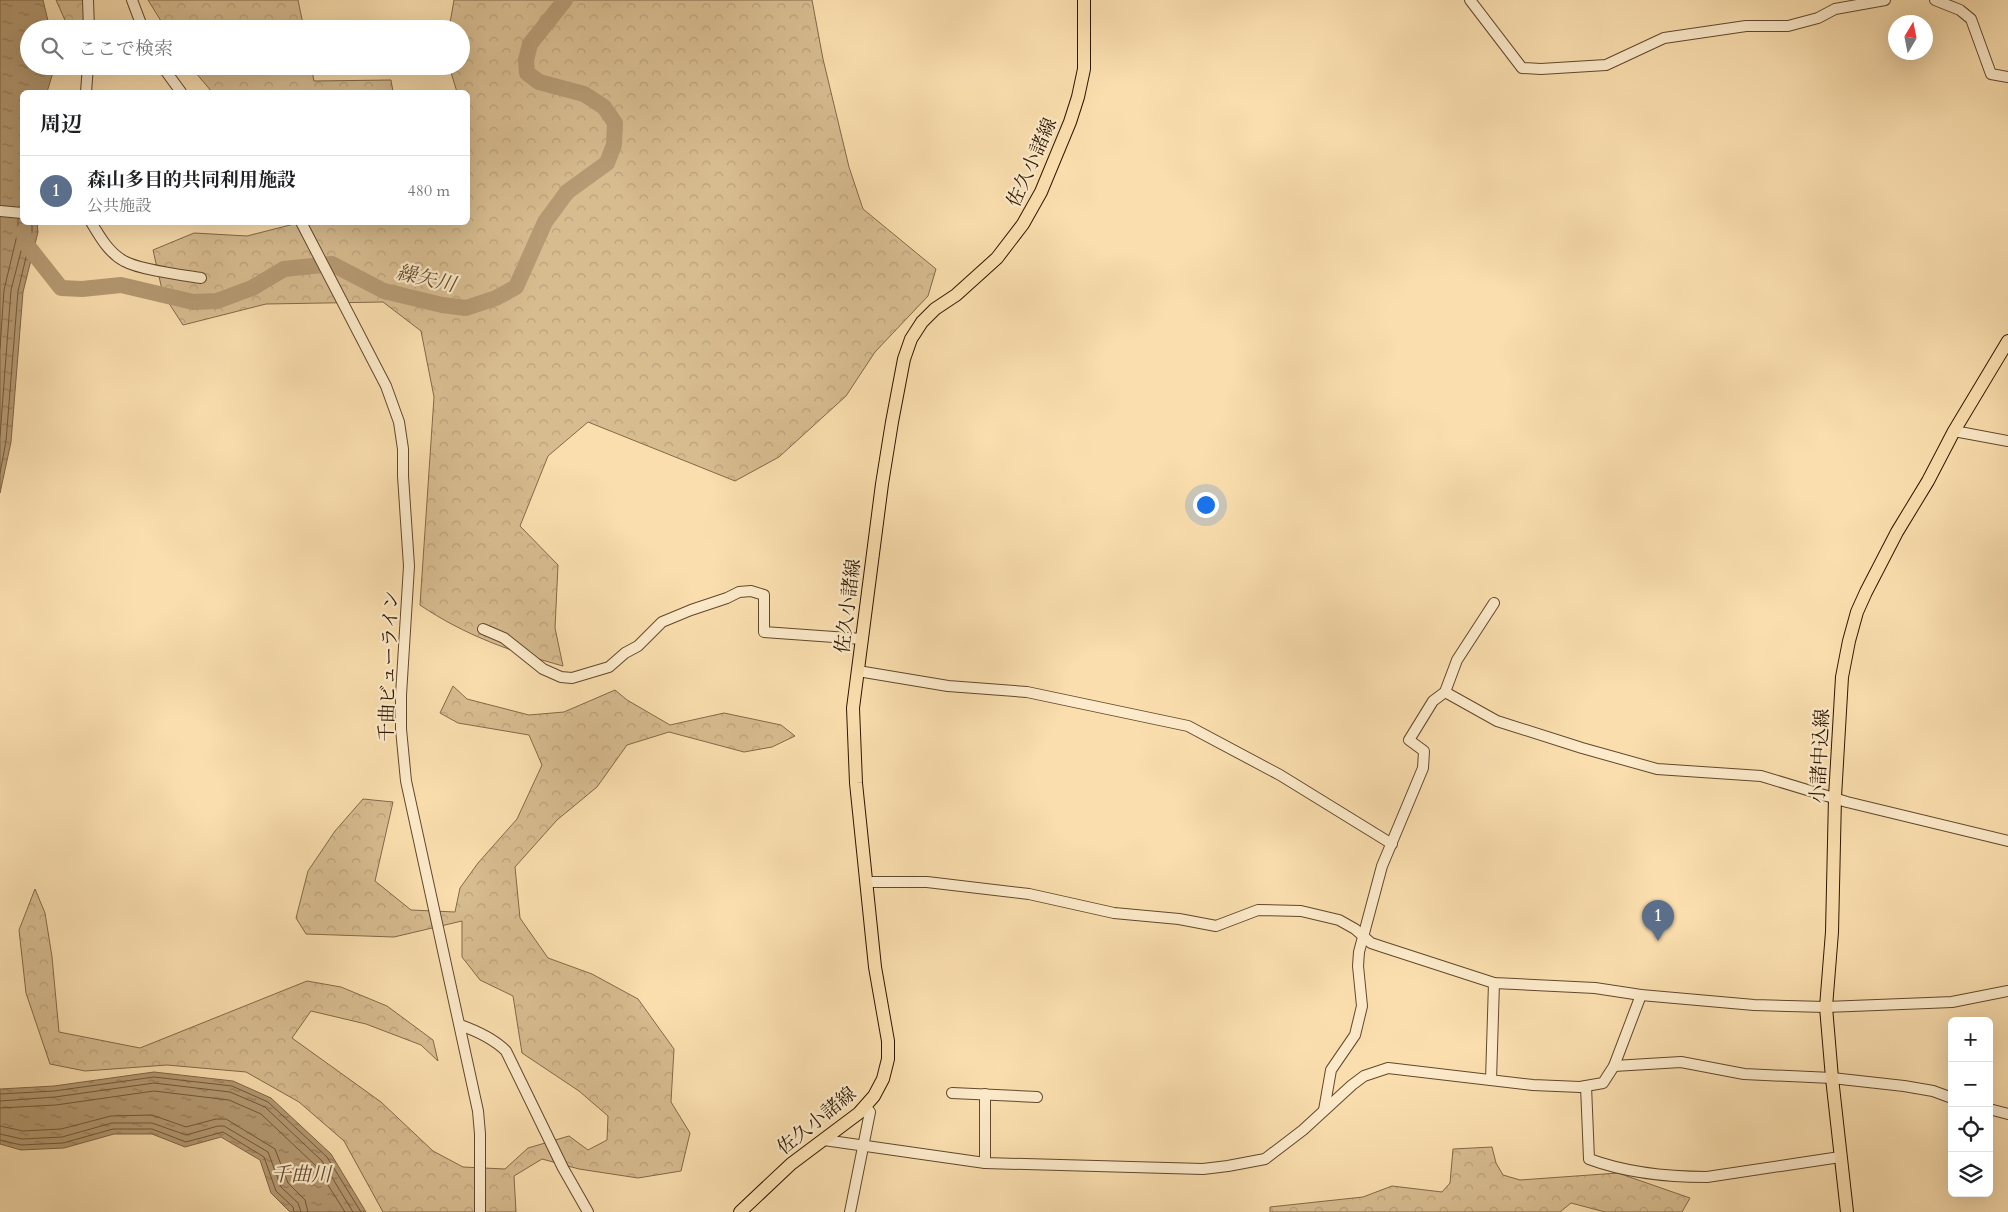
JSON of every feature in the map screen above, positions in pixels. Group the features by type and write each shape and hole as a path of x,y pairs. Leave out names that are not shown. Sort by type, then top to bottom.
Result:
{"main road":[{"name":"佐久小諸線","path":"740,1212 791,1164 865,1106 884,1079 888,1059 888,1041 875,967 866,882 853,740 853,708 882,484 904,359 910,339 922,322 935,309 956,295 998,258 1023,224 1042,192 1070,122 1084,69 1084,0"},
{"name":"小諸中込線","path":"1847,1212 1826,1006 1832,932 1835,797 1842,677 1857,612 1897,532 2008,341"}],"street":[{"path":"88,0 89,20"},
{"path":"132,0 140,20"},
{"path":"1470,0 1522,68 1541,69 1606,65 1664,38 1746,26 1788,26 1818,18 1835,9 1885,0"},
{"path":"1935,0 1960,10 1971,19 1991,74 2008,78"},
{"path":"86,90 87,75"},
{"path":"169,75 180,90"},
{"path":"0,211 20,213"},
{"path":"93,225 110,250 124,262 140,267 201,278"},
{"name":"千曲ビューライン","path":"303,225 386,386 399,422 403,449 409,566 401,695 406,781 478,1111 480,1134 480,1212"},
{"path":"1954,431 2008,441"},
{"path":"482,628 504,638 543,669 561,677 572,678 609,667 625,653 638,646 662,622 728,598 739,592 751,591 764,595 764,632 862,639"},
{"path":"1324,1110 1331,1070 1355,1035 1362,1006 1358,966 1362,935 1382,866 1423,768 1424,751 1409,740 1433,701 1445,692 1457,660 1494,604"},
{"path":"858,671 948,686 1028,692 1188,726 1280,775 1392,844"},
{"path":"1445,692 1497,721 1647,766 1761,776 1847,802 2008,841"},
{"path":"866,882 927,882 1029,894 1114,913 1179,919 1216,926 1258,910 1301,911 1339,920 1371,943 1494,983 1595,988 1641,995 1774,1006 1952,1002 2008,991"},
{"path":"1491,1080 1494,983"},
{"path":"824,1140 985,1163 1203,1169 1228,1166 1265,1159 1303,1130 1364,1076 1388,1068 1533,1085 1580,1088 1603,1083 1614,1066 1641,995"},
{"path":"460,1024 497,1042 506,1051 563,1168 588,1212"},
{"path":"1614,1066 1681,1062 1744,1074 1832,1078 1904,1086 1934,1091 1948,1096"},
{"path":"1586,1086 1589,1159 1612,1167 1643,1173 1708,1177 1840,1157"},
{"path":"952,1093 1037,1097"},
{"path":"985,1163 986,1094"},
{"path":"850,1212 870,1112 865,1106"},
{"path":"1993,1110 2008,1114"}],"green space":[{"path":"56,0 90,0 85,20 65,20"},
{"path":"148,0 298,0 302,20 160,20"},
{"path":"454,0 812,0 823,59 849,167 863,209 936,269 928,296 875,352 846,396 779,457 735,481 588,422 548,456 520,526 558,565 555,628 563,666 489,642 437,616 420,605 434,397 421,331 383,302 266,304 183,325 163,294 153,250 194,233 247,236 290,225 470,225 470,90 456,90 452,75 470,75 470,20 451,20"},
{"path":"198,75 313,75 314,81 391,80 393,90 210,90"},
{"path":"453,686 467,699 529,715 564,712 615,690 627,700 670,725 724,713 781,725 795,736 772,747 744,752 669,732 627,745 597,787 557,820 515,867 520,918 548,958 592,974 638,999 674,1049 671,1102 690,1133 681,1171 638,1178 579,1169 542,1159 514,1176 516,1212 383,1212 344,1141 299,1102 246,1072 167,1065 85,1071 50,1064 26,993 19,930 35,889 45,913 52,957 59,1032 140,1048 307,981 341,987 387,1006 433,1040 438,1061 421,1045 366,1024 311,1011 292,1038 381,1102 433,1151 463,1167 505,1169 528,1148 569,1136 588,1150 607,1140 608,1116 579,1091 522,1053 513,996 480,980 462,957 462,921 394,937 306,934 296,918 308,871 335,831 363,799 393,802 375,881 411,910 455,912 460,888 478,863 517,819 542,765 529,735 458,723 440,713"},
{"path":"1492,1147 1496,1163 1503,1175 1520,1180 1618,1173 1690,1198 1682,1212 1605,1212 1571,1203 1560,1212 1270,1212 1270,1207 1363,1197 1392,1186 1442,1192 1450,1183 1453,1149"}],"water":[{"path":"0,0 43,0 48,20 20,20 20,75 52,75 48,90 20,90 20,225 37,225 38,232 23,292 11,442 0,493"},
{"name":"千曲川","path":"154,1072 233,1081 271,1098 331,1154 366,1212 290,1212 271,1193 260,1160 221,1137 185,1147 152,1134 114,1134 64,1148 21,1150 0,1144 0,1089 54,1086"}],"waterway":[{"name":"繰矢川","path":"23,232 27,245 61,288 82,289 121,285 193,302 217,301 252,288 284,269 332,264 384,291 442,305 466,308 496,298 516,287 545,222 567,192 607,163 614,145 615,123 604,107 584,94 539,82 527,73 526,60 530,44 565,0"}],"place":[{"name":"森山多目的共同利用施設","path":"1658,941"}]}
